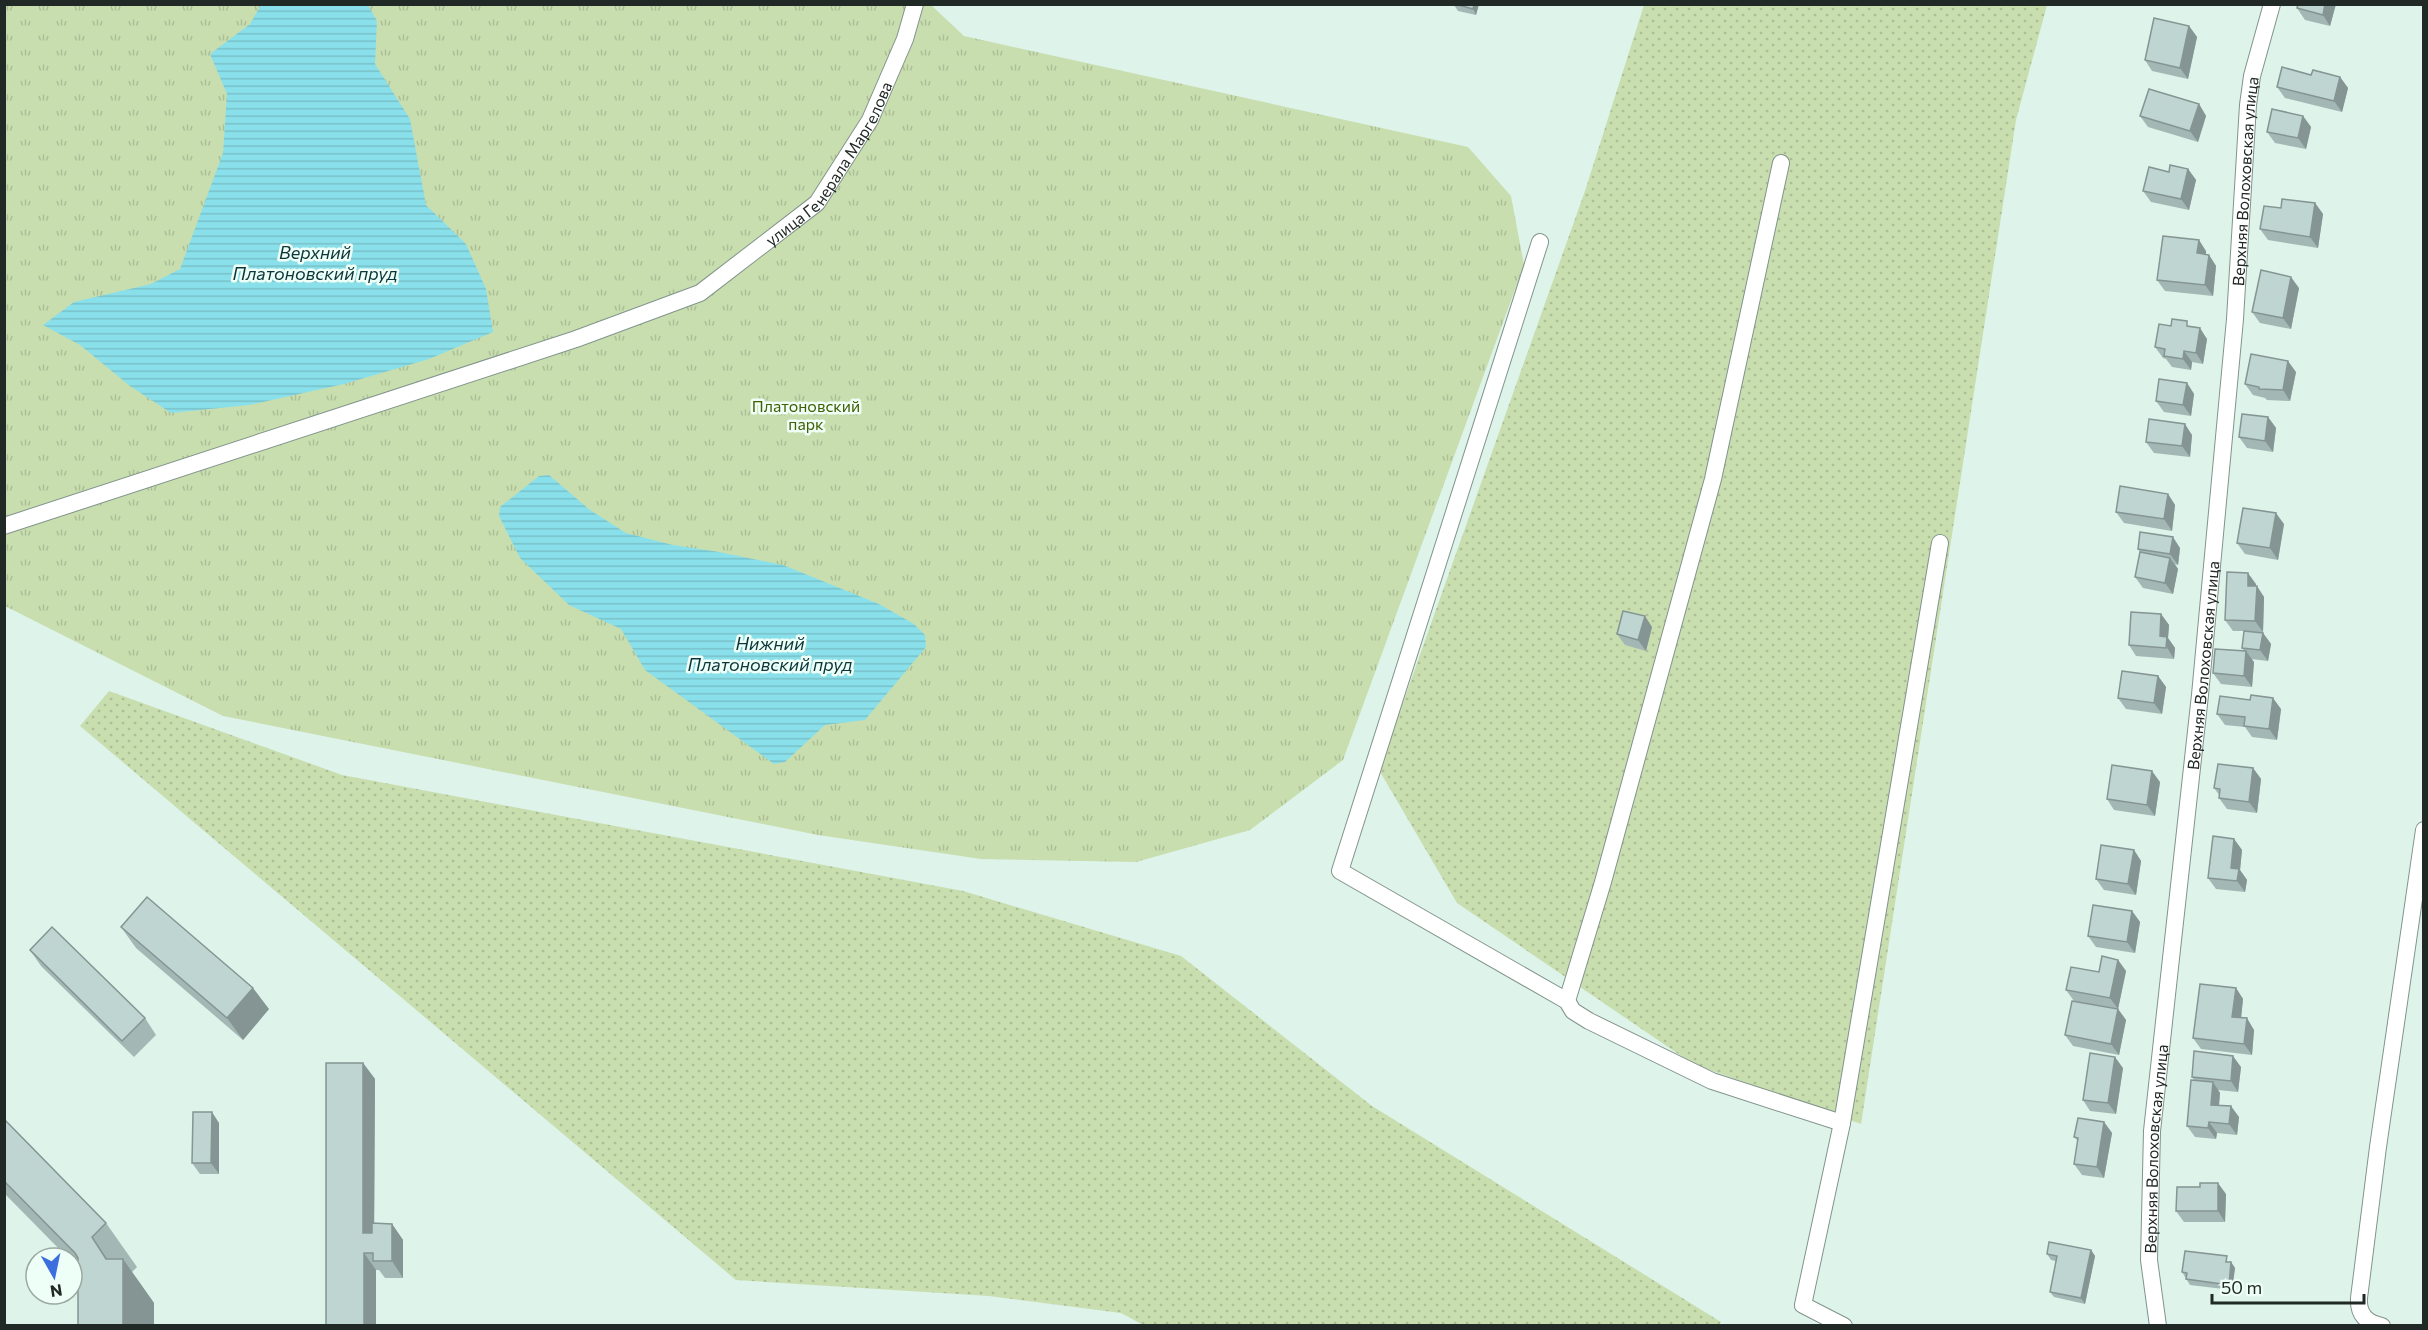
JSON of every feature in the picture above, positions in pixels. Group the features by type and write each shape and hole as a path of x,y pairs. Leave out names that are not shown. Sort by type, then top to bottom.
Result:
{"street":[{"name":"улица Генерала Маргелова","path":"4,526 576,339 700,293 817,203 870,120 905,39 915,4"},
{"name":"Верхняя Волоховская улица","path":"2158,1326 2149,1260 2152,1131 2200,695 2235,319 2248,105 2252,76 2272,4"},
{"path":"1567,1001 1603,882 1713,479 1781,163"},
{"path":"1540,242 1340,871 1567,1001 1573,1011 1589,1021 1712,1081 1842,1123"},
{"path":"1844,1326 1803,1305 1842,1123 1940,543"},
{"path":"2376,1325 2369,1322 2361,1313 2359,1298 2378,1147 2424,830"}],"green space":[{"name":"Платоновский парк","path":"4,5 931,5 964,36 1468,147 1511,196 1524,265 1343,760 1250,830 1136,862 981,859 818,835 223,716 5,606"},
{"path":"1644,5 2047,5 2016,120 1861,1124 1693,1064 1457,903 1379,770 1585,191"},
{"path":"109,691 342,775 963,891 1181,956 1372,1106 1721,1322 1718,1326 1145,1326 1121,1313 989,1296 736,1280 80,726"}],"water":[{"name":"Верхний Платоновский пруд","path":"261,5 368,5 377,21 375,64 410,119 426,205 466,244 486,289 493,332 429,359 344,384 249,405 171,413 130,386 80,345 43,325 74,302 151,284 180,269 223,153 227,94 210,54 250,24"},
{"name":"Нижний Платоновский пруд","path":"549,475 590,510 626,533 673,545 783,565 879,604 914,624 925,635 926,647 865,720 825,725 785,762 774,764 645,670 621,629 569,605 520,558 499,516 500,507 539,476"}],"building":[{"path":"1455,4 1474,4 1473,9"},
{"path":"2298,4 2325,4 2323,15 2297,8"},
{"path":"2154,18 2189,26 2180,68 2145,60"},
{"path":"2282,67 2311,75 2313,70 2340,77 2334,101 2277,87"},
{"path":"2149,89 2199,104 2190,131 2140,116"},
{"path":"2272,109 2303,116 2298,138 2267,132"},
{"path":"2170,165 2188,169 2181,199 2143,191 2149,167 2169,172"},
{"path":"2282,199 2315,203 2310,237 2260,229 2264,206 2281,208"},
{"path":"2163,236 2199,240 2197,253 2209,255 2205,285 2157,280"},
{"path":"2261,270 2291,277 2283,318 2252,312"},
{"path":"2172,319 2187,321 2187,326 2200,328 2196,353 2184,351 2183,359 2164,356 2165,349 2155,347 2159,324 2171,326"},
{"path":"2251,354 2288,361 2283,390 2259,389 2259,387 2245,384"},
{"path":"2159,379 2187,383 2183,405 2156,401"},
{"path":"2242,414 2268,417 2265,441 2239,437"},
{"path":"2149,419 2185,424 2182,446 2146,442"},
{"path":"2120,486 2168,494 2164,519 2116,512"},
{"path":"2243,508 2276,513 2270,548 2237,543"},
{"path":"2140,532 2173,537 2170,554 2138,549"},
{"path":"2140,552 2170,558 2165,583 2135,577"},
{"path":"2227,572 2248,573 2248,586 2257,586 2255,621 2225,620"},
{"path":"1623,611 1645,616 1638,640 1617,634"},
{"path":"2131,612 2161,614 2160,636 2167,637 2166,648 2129,645"},
{"path":"2244,631 2263,633 2260,650 2242,648"},
{"path":"2215,649 2246,651 2244,676 2213,673"},
{"path":"2122,671 2158,676 2154,703 2118,698"},
{"path":"2251,695 2273,698 2269,729 2244,726 2245,717 2217,714 2220,696 2250,700"},
{"path":"2218,764 2253,768 2249,802 2219,798 2220,789 2214,788"},
{"path":"2112,765 2152,771 2147,805 2107,799"},
{"path":"2213,836 2234,839 2231,868 2239,869 2237,881 2208,878"},
{"path":"2101,845 2134,850 2128,884 2096,879"},
{"path":"147,897 253,988 227,1018 121,927"},
{"path":"2093,905 2132,911 2127,942 2088,936"},
{"path":"52,927 145,1018 122,1041 30,950"},
{"path":"2102,956 2118,960 2110,998 2066,990 2071,967 2099,972"},
{"path":"2200,984 2236,988 2232,1017 2247,1018 2244,1044 2193,1038"},
{"path":"2072,1001 2118,1009 2111,1044 2065,1035"},
{"path":"2194,1051 2233,1056 2231,1081 2192,1077"},
{"path":"2090,1053 2115,1057 2108,1103 2083,1100"},
{"path":"326,1063 363,1063 363,1233 372,1233 372,1223 392,1224 392,1261 373,1261 373,1253 364,1253 364,1326 326,1326"},
{"path":"2191,1080 2213,1082 2211,1105 2231,1106 2229,1124 2209,1122 2208,1128 2187,1126"},
{"path":"193,1112 212,1112 211,1163 192,1163"},
{"path":"2078,1118 2104,1122 2097,1167 2074,1164 2078,1138 2074,1137"},
{"path":"4,1119 106,1223 92,1237 106,1259 123,1259 123,1326 78,1326 78,1306 84,1306 84,1246 68,1246 4,1181"},
{"path":"2200,1183 2218,1183 2218,1211 2176,1211 2177,1187 2200,1187"},
{"path":"2049,1242 2091,1250 2081,1298 2050,1292 2057,1256 2047,1254"},
{"path":"2185,1251 2227,1256 2226,1262 2231,1262 2229,1285 2186,1279 2187,1273 2182,1272"}]}
